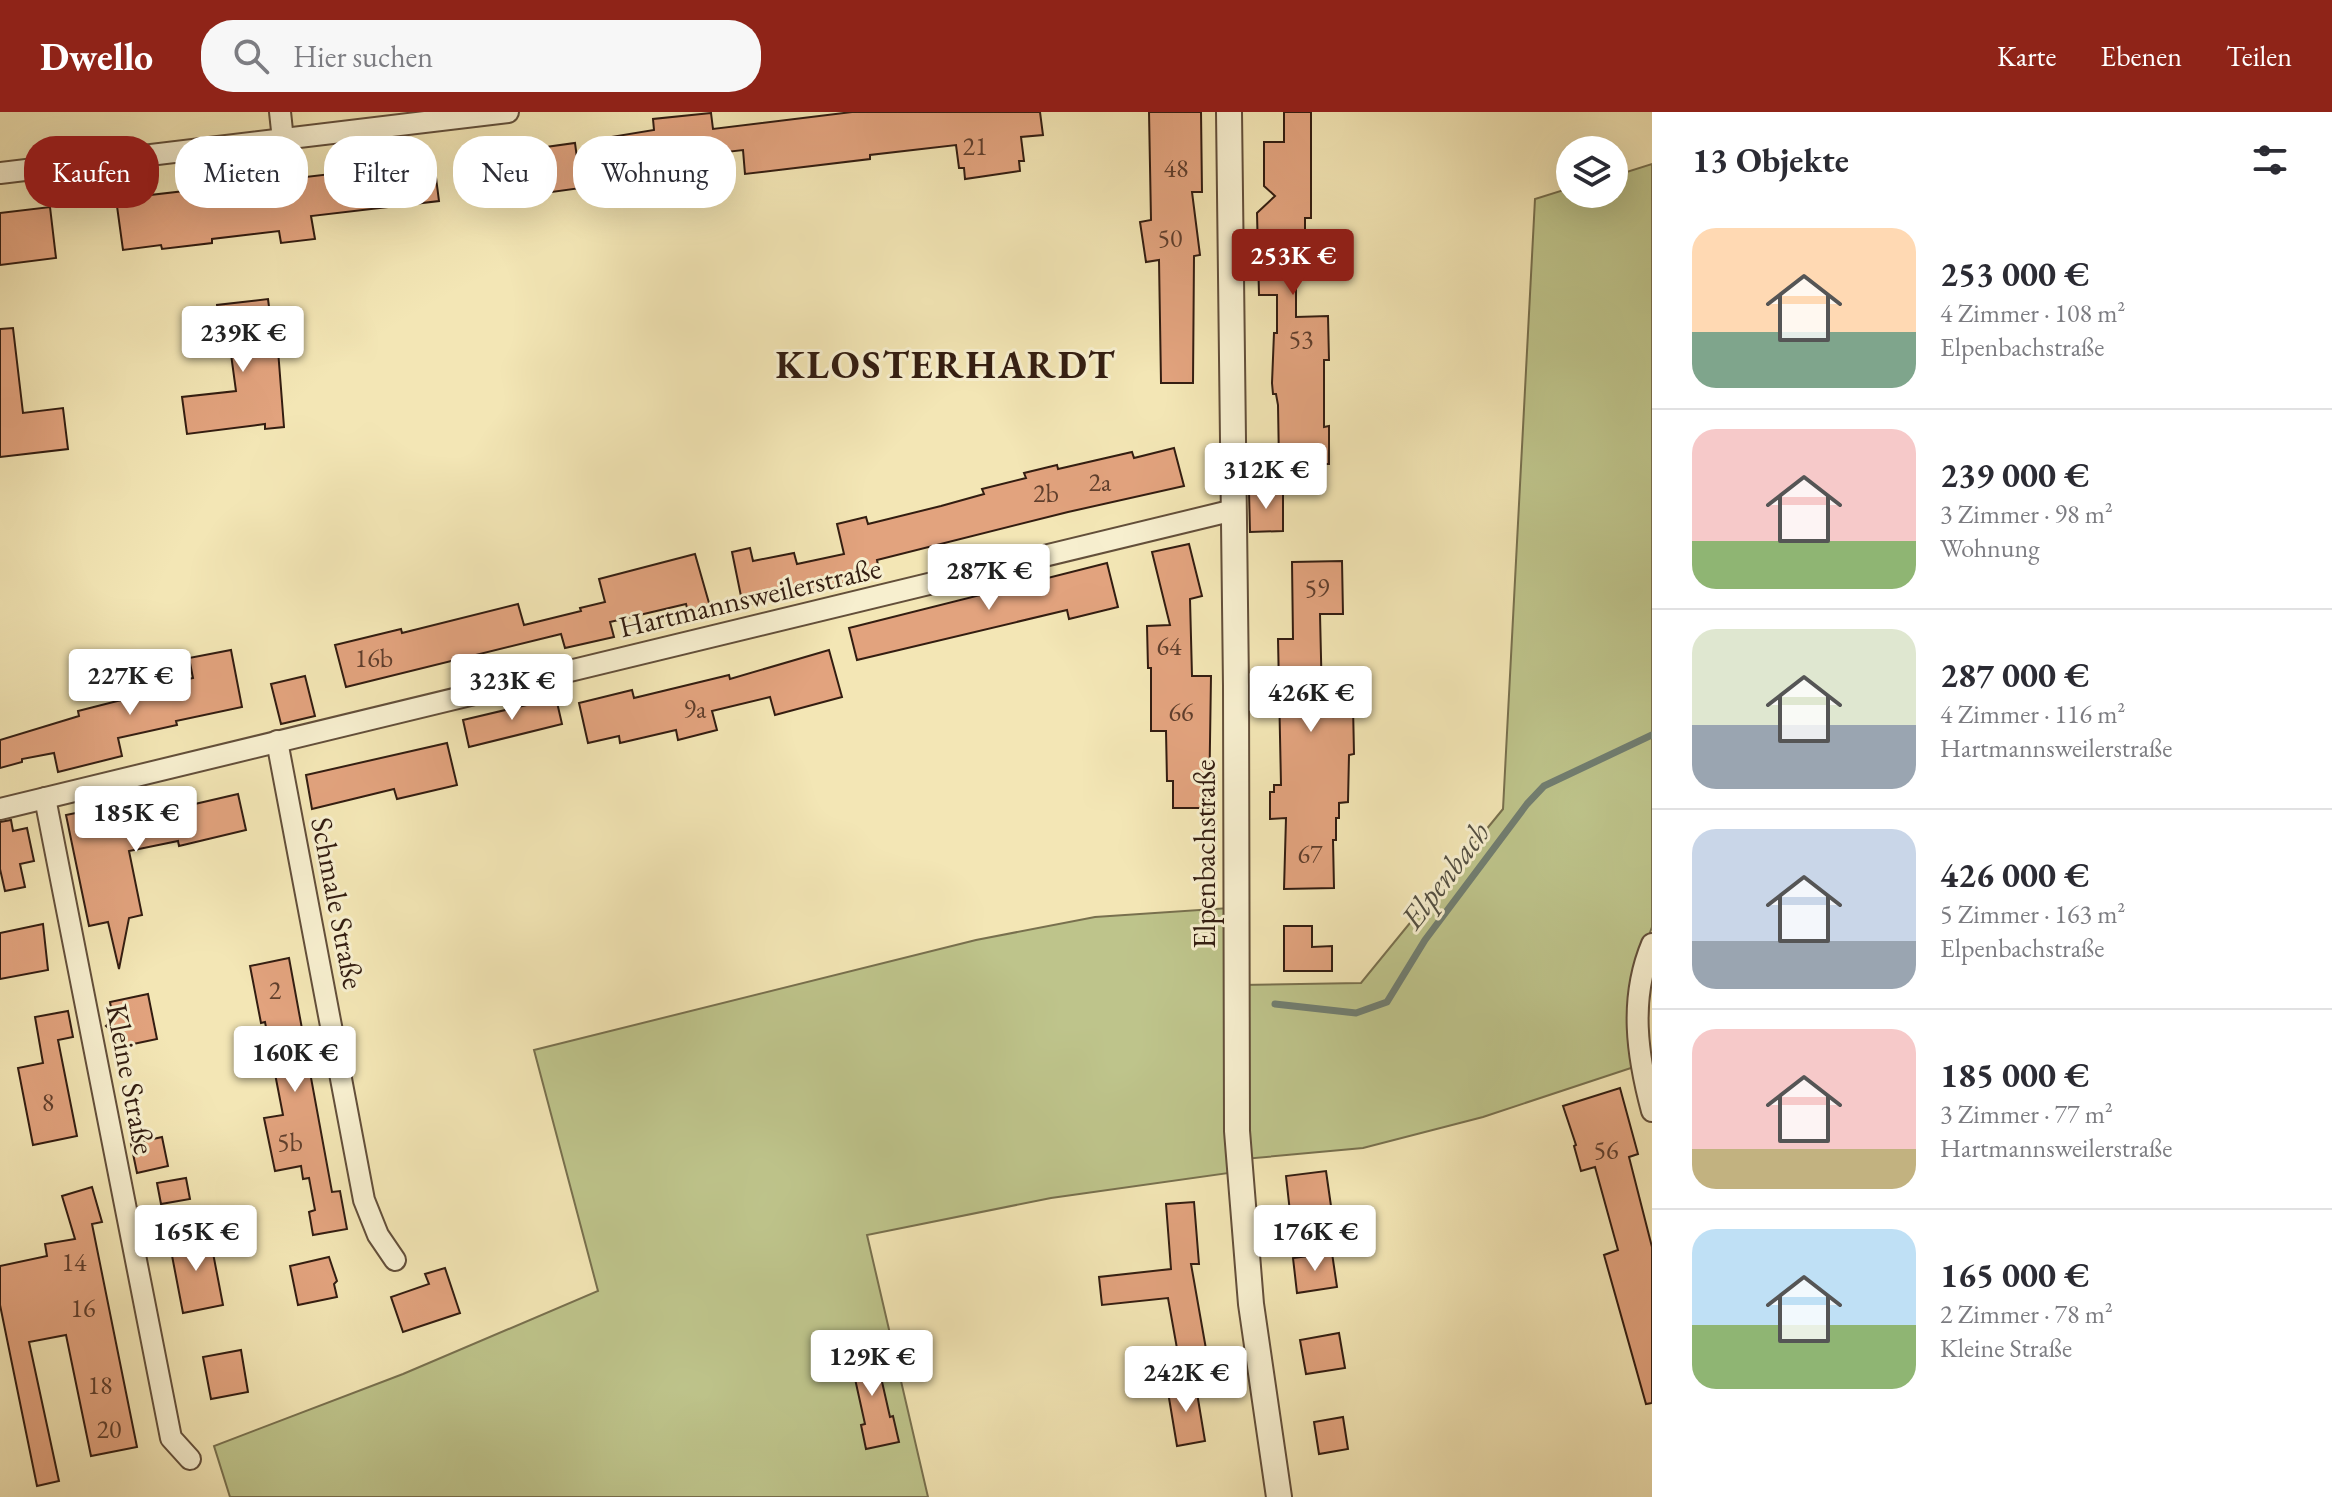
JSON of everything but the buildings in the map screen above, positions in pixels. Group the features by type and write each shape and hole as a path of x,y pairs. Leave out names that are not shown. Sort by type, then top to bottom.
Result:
{"street":[{"path":"280,112 283,136"},
{"path":"308,137 508,112"},
{"name":"Elpenbachstraße","path":"1229,112 1237,1131 1251,1304 1279,1497"},
{"path":"0,173 175,153"},
{"name":"Hartmannsweilerstraße","path":"0,809 1234,510"},
{"name":"Schmale Straße","path":"277,741 364,1200 378,1235 395,1260"},
{"name":"Kleine Straße","path":"45,798 171,1438 190,1459"},
{"path":"1652,944 1640,985 1637,1033 1640,1066 1652,1111"}],"green space":[{"path":"1652,164 1652,927 1637,968 1634,1067 1483,1117 1363,1148 1244,1159 1241,985 1361,983 1503,809 1535,199 1556,192 1556,208 1628,208 1628,172"},
{"path":"1229,908 1236,1172 1051,1198 867,1235 928,1497 230,1497 214,1446 403,1374 598,1291 534,1050 976,940 1095,917"}],"waterway":[{"name":"Elpenbach","path":"1275,1004 1356,1013 1387,1002 1425,940 1527,804 1544,786 1652,735"}],"district":[{"name":"KLOSTERHARDT","path":"946,364"}]}
